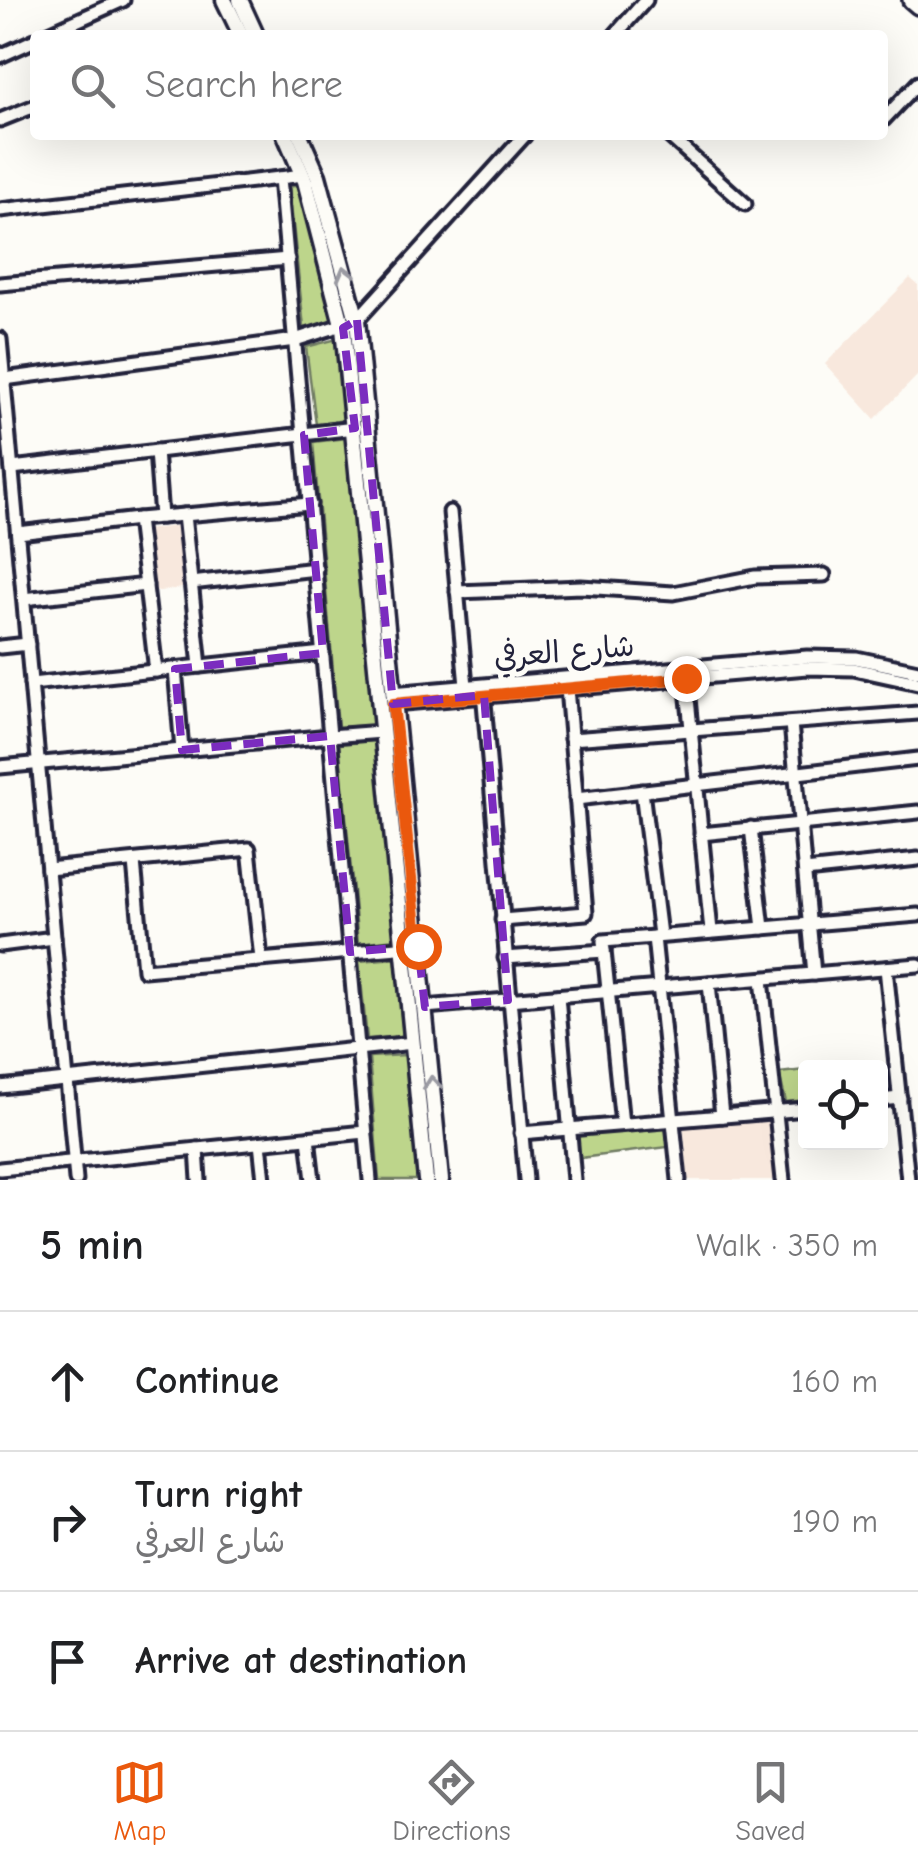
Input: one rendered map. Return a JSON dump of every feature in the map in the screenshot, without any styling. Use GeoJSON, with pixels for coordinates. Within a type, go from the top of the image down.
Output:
{"type":"FeatureCollection","features":[{"type":"Feature","properties":{"kind":"highway"},"geometry":{"type":"LineString","coordinates":[[911,0],[918,6]]}},
{"type":"Feature","properties":{"kind":"main road"},"geometry":{"type":"LineString","coordinates":[[224,0],[239,30]]}},
{"type":"Feature","properties":{"kind":"main road"},"geometry":{"type":"LineString","coordinates":[[240,0],[254,30]]}},
{"type":"Feature","properties":{"kind":"main road"},"geometry":{"type":"LineString","coordinates":[[287,140],[302,175],[342,328],[382,732],[411,946],[425,1007],[441,1180]]}},
{"type":"Feature","properties":{"kind":"main road"},"geometry":{"type":"LineString","coordinates":[[302,140],[318,176],[358,320],[393,699],[411,946],[413,1043],[426,1180]]}},
{"type":"Feature","properties":{"kind":"street"},"geometry":{"type":"LineString","coordinates":[[56,30],[123,0]]}},
{"type":"Feature","properties":{"kind":"street"},"geometry":{"type":"LineString","coordinates":[[619,30],[646,0]]}},
{"type":"Feature","properties":{"kind":"street"},"geometry":{"type":"LineString","coordinates":[[0,56],[30,42]]}},
{"type":"Feature","properties":{"kind":"street"},"geometry":{"type":"LineString","coordinates":[[888,115],[918,83]]}},
{"type":"Feature","properties":{"kind":"street"},"geometry":{"type":"LineString","coordinates":[[0,120],[30,108]]}},
{"type":"Feature","properties":{"kind":"street"},"geometry":{"type":"LineString","coordinates":[[2,374],[295,340],[342,328],[358,320],[520,140]]}},
{"type":"Feature","properties":{"kind":"street"},"geometry":{"type":"LineString","coordinates":[[674,140],[745,204]]}},
{"type":"Feature","properties":{"kind":"street"},"geometry":{"type":"LineString","coordinates":[[0,210],[302,175]]}},
{"type":"Feature","properties":{"kind":"street"},"geometry":{"type":"LineString","coordinates":[[280,178],[370,1180]]}},
{"type":"Feature","properties":{"kind":"street"},"geometry":{"type":"LineString","coordinates":[[0,284],[288,259]]}},
{"type":"Feature","properties":{"kind":"street"},"geometry":{"type":"LineString","coordinates":[[0,339],[4,439],[12,468],[76,1180]]}},
{"type":"Feature","properties":{"kind":"street"},"geometry":{"type":"LineString","coordinates":[[12,468],[354,428]]}},
{"type":"Feature","properties":{"kind":"street"},"geometry":{"type":"LineString","coordinates":[[156,451],[161,517]]}},
{"type":"Feature","properties":{"kind":"street"},"geometry":{"type":"LineString","coordinates":[[18,532],[310,504]]}},
{"type":"Feature","properties":{"kind":"street"},"geometry":{"type":"LineString","coordinates":[[450,512],[466,686]]}},
{"type":"Feature","properties":{"kind":"street"},"geometry":{"type":"LineString","coordinates":[[184,515],[200,666]]}},
{"type":"Feature","properties":{"kind":"street"},"geometry":{"type":"LineString","coordinates":[[138,519],[156,671]]}},
{"type":"Feature","properties":{"kind":"street"},"geometry":{"type":"LineString","coordinates":[[191,582],[316,569]]}},
{"type":"Feature","properties":{"kind":"street"},"geometry":{"type":"LineString","coordinates":[[457,592],[581,588],[673,593],[755,577],[824,574]]}},
{"type":"Feature","properties":{"kind":"street"},"geometry":{"type":"LineString","coordinates":[[24,599],[146,584]]}},
{"type":"Feature","properties":{"kind":"street"},"geometry":{"type":"LineString","coordinates":[[0,647],[28,644]]}},
{"type":"Feature","properties":{"kind":"street"},"geometry":{"type":"LineString","coordinates":[[31,684],[323,654]]}},
{"type":"Feature","properties":{"kind":"street","name":"شارع العرفي"},"geometry":{"type":"LineString","coordinates":[[393,699],[807,657],[856,658],[917,677]]}},
{"type":"Feature","properties":{"kind":"street"},"geometry":{"type":"LineString","coordinates":[[175,669],[182,750]]}},
{"type":"Feature","properties":{"kind":"street","name":"شارع العرفي"},"geometry":{"type":"LineString","coordinates":[[393,699],[466,686],[483,690],[567,688],[854,669],[917,677]]}},
{"type":"Feature","properties":{"kind":"street"},"geometry":{"type":"LineString","coordinates":[[917,677],[918,694]]}},
{"type":"Feature","properties":{"kind":"street"},"geometry":{"type":"LineString","coordinates":[[686,678],[711,931]]}},
{"type":"Feature","properties":{"kind":"street"},"geometry":{"type":"LineString","coordinates":[[502,920],[586,914],[567,688]]}},
{"type":"Feature","properties":{"kind":"street"},"geometry":{"type":"LineString","coordinates":[[483,690],[526,1180]]}},
{"type":"Feature","properties":{"kind":"street"},"geometry":{"type":"LineString","coordinates":[[571,739],[918,714]]}},
{"type":"Feature","properties":{"kind":"street"},"geometry":{"type":"LineString","coordinates":[[791,723],[814,974]]}},
{"type":"Feature","properties":{"kind":"street"},"geometry":{"type":"LineString","coordinates":[[0,767],[382,732]]}},
{"type":"Feature","properties":{"kind":"street"},"geometry":{"type":"LineString","coordinates":[[576,799],[918,759]]}},
{"type":"Feature","properties":{"kind":"street"},"geometry":{"type":"LineString","coordinates":[[642,791],[679,1180]]}},
{"type":"Feature","properties":{"kind":"street"},"geometry":{"type":"LineString","coordinates":[[702,834],[918,812]]}},
{"type":"Feature","properties":{"kind":"street"},"geometry":{"type":"LineString","coordinates":[[751,828],[763,928]]}},
{"type":"Feature","properties":{"kind":"street"},"geometry":{"type":"LineString","coordinates":[[48,868],[249,850],[261,959]]}},
{"type":"Feature","properties":{"kind":"street"},"geometry":{"type":"LineString","coordinates":[[804,871],[918,859]]}},
{"type":"Feature","properties":{"kind":"street"},"geometry":{"type":"LineString","coordinates":[[134,862],[144,970],[411,946]]}},
{"type":"Feature","properties":{"kind":"street"},"geometry":{"type":"LineString","coordinates":[[622,1124],[604,941],[918,914]]}},
{"type":"Feature","properties":{"kind":"street"},"geometry":{"type":"LineString","coordinates":[[0,944],[54,938]]}},
{"type":"Feature","properties":{"kind":"street"},"geometry":{"type":"LineString","coordinates":[[505,958],[604,951]]}},
{"type":"Feature","properties":{"kind":"street"},"geometry":{"type":"LineString","coordinates":[[425,1007],[918,965]]}},
{"type":"Feature","properties":{"kind":"street"},"geometry":{"type":"LineString","coordinates":[[886,968],[908,1180]]}},
{"type":"Feature","properties":{"kind":"street"},"geometry":{"type":"LineString","coordinates":[[762,979],[783,1180]]}},
{"type":"Feature","properties":{"kind":"street"},"geometry":{"type":"LineString","coordinates":[[709,983],[722,1116]]}},
{"type":"Feature","properties":{"kind":"street"},"geometry":{"type":"LineString","coordinates":[[558,996],[574,1180]]}},
{"type":"Feature","properties":{"kind":"street"},"geometry":{"type":"LineString","coordinates":[[0,1087],[413,1043]]}},
{"type":"Feature","properties":{"kind":"street"},"geometry":{"type":"LineString","coordinates":[[888,1099],[900,1098]]}},
{"type":"Feature","properties":{"kind":"street"},"geometry":{"type":"LineString","coordinates":[[521,1133],[798,1109]]}},
{"type":"Feature","properties":{"kind":"street"},"geometry":{"type":"LineString","coordinates":[[0,1169],[15,1174],[74,1161],[364,1132]]}},
{"type":"Feature","properties":{"kind":"street"},"geometry":{"type":"LineString","coordinates":[[308,1138],[313,1180]]}},
{"type":"Feature","properties":{"kind":"street"},"geometry":{"type":"LineString","coordinates":[[260,1143],[264,1180]]}},
{"type":"Feature","properties":{"kind":"street"},"geometry":{"type":"LineString","coordinates":[[196,1149],[199,1180]]}},
{"type":"Feature","properties":{"kind":"highlighted area"},"geometry":{"type":"Polygon","coordinates":[[[357,320],[393,704],[484,695],[508,1000],[425,1007],[418,946],[350,952],[330,736],[182,750],[175,669],[323,653],[304,435],[355,428],[343,328],[357,320]]]}},
{"type":"Feature","properties":{"kind":"shaded area"},"geometry":{"type":"Polygon","coordinates":[[[910,278],[918,285],[918,375],[875,419],[825,364],[910,278]]]}},
{"type":"Feature","properties":{"kind":"shaded area"},"geometry":{"type":"Polygon","coordinates":[[[176,526],[183,588],[152,592],[145,530],[176,526]]]}},
{"type":"Feature","properties":{"kind":"shaded area"},"geometry":{"type":"Polygon","coordinates":[[[771,1119],[776,1180],[688,1180],[683,1126],[771,1119]]]}},
{"type":"Feature","properties":{"kind":"green space"},"geometry":{"type":"Polygon","coordinates":[[[299,185],[333,321],[304,328],[289,187],[299,185]]]}},
{"type":"Feature","properties":{"kind":"green space"},"geometry":{"type":"Polygon","coordinates":[[[337,339],[344,420],[316,425],[306,347],[337,339]]]}},
{"type":"Feature","properties":{"kind":"green space"},"geometry":{"type":"Polygon","coordinates":[[[347,438],[374,725],[338,727],[313,442],[347,438]]]}},
{"type":"Feature","properties":{"kind":"green space"},"geometry":{"type":"Polygon","coordinates":[[[375,741],[396,939],[358,943],[339,744],[375,741]]]}},
{"type":"Feature","properties":{"kind":"green space"},"geometry":{"type":"Polygon","coordinates":[[[396,958],[403,1036],[367,1039],[359,961],[396,958]]]}},
{"type":"Feature","properties":{"kind":"green space"},"geometry":{"type":"Polygon","coordinates":[[[406,1055],[417,1180],[379,1180],[369,1057],[406,1055]]]}},
{"type":"Feature","properties":{"kind":"green space"},"geometry":{"type":"Polygon","coordinates":[[[798,1071],[798,1101],[786,1102],[779,1073],[798,1071]]]}},
{"type":"Feature","properties":{"kind":"green space"},"geometry":{"type":"Polygon","coordinates":[[[665,1124],[668,1147],[580,1158],[576,1133],[665,1124]]]}},
{"type":"Feature","properties":{"kind":"route"},"geometry":{"type":"LineString","coordinates":[[418,946],[393,704],[686,678]]}}]}
